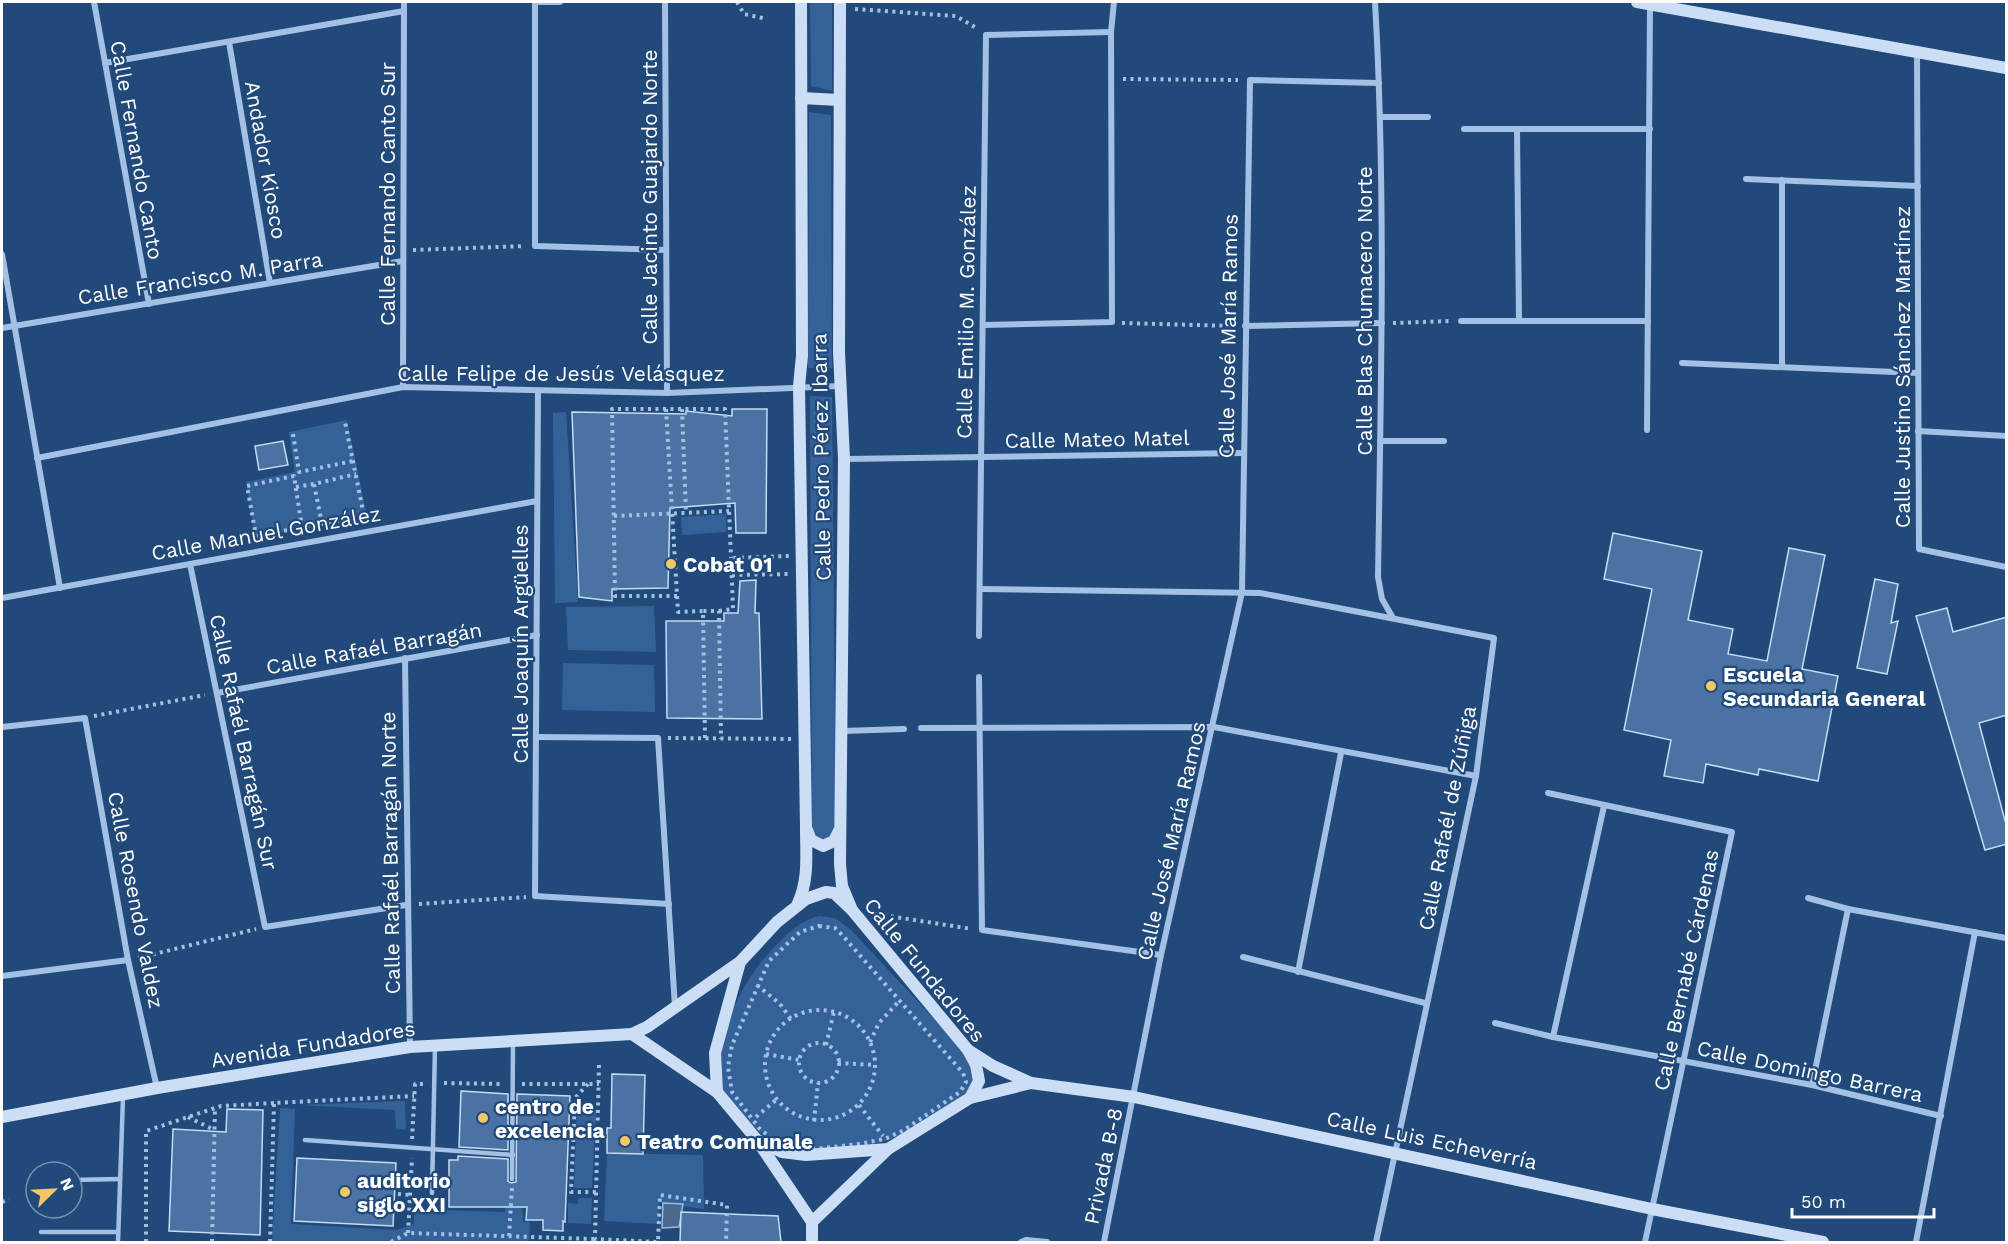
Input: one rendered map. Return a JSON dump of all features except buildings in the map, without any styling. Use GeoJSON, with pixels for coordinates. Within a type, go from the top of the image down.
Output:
{"type":"FeatureCollection","features":[{"type":"Feature","properties":{"kind":"main road","name":"Calle Pedro Pérez Ibarra"},"geometry":{"type":"LineString","coordinates":[[798,903],[804,890],[806,875],[799,386],[802,356],[801,2]]}},
{"type":"Feature","properties":{"kind":"main road"},"geometry":{"type":"LineString","coordinates":[[1637,2],[2007,68]]}},
{"type":"Feature","properties":{"kind":"main road","name":"Calle Pedro Pérez Ibarra"},"geometry":{"type":"LineString","coordinates":[[840,4],[839,386],[844,459],[839,830],[841,881],[852,910]]}},
{"type":"Feature","properties":{"kind":"main road"},"geometry":{"type":"LineString","coordinates":[[801,98],[839,100]]}},
{"type":"Feature","properties":{"kind":"main road"},"geometry":{"type":"LineString","coordinates":[[806,828],[811,840],[823,846],[834,841],[839,830]]}},
{"type":"Feature","properties":{"kind":"main road","name":"Calle Fundadores"},"geometry":{"type":"LineString","coordinates":[[632,1034],[740,962],[798,903],[826,892],[834,893],[852,910],[968,1050],[976,1065],[979,1081],[970,1098]]}},
{"type":"Feature","properties":{"kind":"main road","name":"Calle Fundadores"},"geometry":{"type":"LineString","coordinates":[[717,1092],[715,1053],[740,962]]}},
{"type":"Feature","properties":{"kind":"main road"},"geometry":{"type":"LineString","coordinates":[[632,1034],[717,1092],[757,1140],[812,1222],[812,1242]]}},
{"type":"Feature","properties":{"kind":"main road","name":"Avenida Fundadores"},"geometry":{"type":"LineString","coordinates":[[2,1117],[157,1088],[410,1047],[632,1034]]}},
{"type":"Feature","properties":{"kind":"main road","name":"Calle Luis Echeverría"},"geometry":{"type":"LineString","coordinates":[[968,1050],[993,1066],[1031,1083],[1134,1097],[1397,1152],[1652,1209],[1823,1242]]}},
{"type":"Feature","properties":{"kind":"main road","name":"Calle Luis Echeverría"},"geometry":{"type":"LineString","coordinates":[[970,1098],[1031,1083]]}},
{"type":"Feature","properties":{"kind":"main road"},"geometry":{"type":"LineString","coordinates":[[812,1222],[886,1144],[970,1098]]}},
{"type":"Feature","properties":{"kind":"main road"},"geometry":{"type":"LineString","coordinates":[[757,1140],[782,1152],[806,1155],[886,1144]]}},
{"type":"Feature","properties":{"kind":"street","name":"Calle Fernando Canto"},"geometry":{"type":"LineString","coordinates":[[94,2],[149,304]]}},
{"type":"Feature","properties":{"kind":"street","name":"Calle Fernando Canto Sur"},"geometry":{"type":"LineString","coordinates":[[403,387],[404,2]]}},
{"type":"Feature","properties":{"kind":"street"},"geometry":{"type":"LineString","coordinates":[[560,2],[535,2],[535,246],[666,250]]}},
{"type":"Feature","properties":{"kind":"street","name":"Calle Jacinto Guajardo Norte"},"geometry":{"type":"LineString","coordinates":[[665,2],[666,393]]}},
{"type":"Feature","properties":{"kind":"street"},"geometry":{"type":"LineString","coordinates":[[983,325],[1112,322],[1113,78],[1111,32],[1114,2]]}},
{"type":"Feature","properties":{"kind":"street","name":"Calle Blas Chumacero Norte"},"geometry":{"type":"LineString","coordinates":[[1375,2],[1380,117],[1382,323],[1378,578],[1382,599],[1393,618]]}},
{"type":"Feature","properties":{"kind":"street"},"geometry":{"type":"LineString","coordinates":[[1647,430],[1650,4]]}},
{"type":"Feature","properties":{"kind":"street"},"geometry":{"type":"LineString","coordinates":[[105,63],[404,11]]}},
{"type":"Feature","properties":{"kind":"street"},"geometry":{"type":"LineString","coordinates":[[986,35],[1111,32]]}},
{"type":"Feature","properties":{"kind":"street","name":"Calle Emilio M. González"},"geometry":{"type":"LineString","coordinates":[[979,636],[986,35]]}},
{"type":"Feature","properties":{"kind":"street","name":"Andador Kiosco"},"geometry":{"type":"LineString","coordinates":[[230,42],[270,283]]}},
{"type":"Feature","properties":{"kind":"street","name":"Calle Justino Sánchez Martínez"},"geometry":{"type":"LineString","coordinates":[[1917,52],[1919,549],[2007,567]]}},
{"type":"Feature","properties":{"kind":"street"},"geometry":{"type":"LineString","coordinates":[[1250,80],[1379,83]]}},
{"type":"Feature","properties":{"kind":"street","name":"Calle José María Ramos"},"geometry":{"type":"LineString","coordinates":[[1134,1097],[1161,955],[1214,727],[1242,592],[1242,453],[1250,80]]}},
{"type":"Feature","properties":{"kind":"street"},"geometry":{"type":"LineString","coordinates":[[1380,117],[1428,117]]}},
{"type":"Feature","properties":{"kind":"street"},"geometry":{"type":"LineString","coordinates":[[1464,129],[1650,129]]}},
{"type":"Feature","properties":{"kind":"street"},"geometry":{"type":"LineString","coordinates":[[1517,129],[1519,321]]}},
{"type":"Feature","properties":{"kind":"street","name":"Calle Justino Sánchez Martínez"},"geometry":{"type":"LineString","coordinates":[[1746,179],[1918,186]]}},
{"type":"Feature","properties":{"kind":"street"},"geometry":{"type":"LineString","coordinates":[[1782,180],[1782,367]]}},
{"type":"Feature","properties":{"kind":"street"},"geometry":{"type":"LineString","coordinates":[[2,254],[60,588]]}},
{"type":"Feature","properties":{"kind":"street","name":"Calle Francisco M. Parra"},"geometry":{"type":"LineString","coordinates":[[2,328],[403,261]]}},
{"type":"Feature","properties":{"kind":"street"},"geometry":{"type":"LineString","coordinates":[[1461,321],[1648,321]]}},
{"type":"Feature","properties":{"kind":"street"},"geometry":{"type":"LineString","coordinates":[[1245,326],[1382,323]]}},
{"type":"Feature","properties":{"kind":"street"},"geometry":{"type":"LineString","coordinates":[[1682,363],[1918,374]]}},
{"type":"Feature","properties":{"kind":"street","name":"Calle Felipe de Jesús Velásquez"},"geometry":{"type":"LineString","coordinates":[[37,458],[403,387],[538,392],[666,393],[839,386]]}},
{"type":"Feature","properties":{"kind":"street","name":"Calle Joaquín Argüelles"},"geometry":{"type":"LineString","coordinates":[[535,896],[538,392]]}},
{"type":"Feature","properties":{"kind":"street"},"geometry":{"type":"LineString","coordinates":[[1918,431],[2007,436]]}},
{"type":"Feature","properties":{"kind":"street"},"geometry":{"type":"LineString","coordinates":[[1380,441],[1444,441]]}},
{"type":"Feature","properties":{"kind":"street","name":"Calle Mateo Matel"},"geometry":{"type":"LineString","coordinates":[[844,459],[1242,453]]}},
{"type":"Feature","properties":{"kind":"street","name":"Calle Manuel González"},"geometry":{"type":"LineString","coordinates":[[2,598],[537,501]]}},
{"type":"Feature","properties":{"kind":"street","name":"Calle Rafaél Barragán Sur"},"geometry":{"type":"LineString","coordinates":[[190,564],[265,927]]}},
{"type":"Feature","properties":{"kind":"street"},"geometry":{"type":"LineString","coordinates":[[980,589],[1242,592],[1282,596],[1393,618]]}},
{"type":"Feature","properties":{"kind":"street","name":"Calle Rafaél de Zúñiga"},"geometry":{"type":"LineString","coordinates":[[1376,1242],[1397,1152],[1425,1003],[1476,776],[1494,638],[1393,618]]}},
{"type":"Feature","properties":{"kind":"street","name":"Calle Rafaél Barragán"},"geometry":{"type":"LineString","coordinates":[[217,693],[537,635]]}},
{"type":"Feature","properties":{"kind":"street","name":"Calle Rafaél Barragán Norte"},"geometry":{"type":"LineString","coordinates":[[405,658],[406,905],[410,1047]]}},
{"type":"Feature","properties":{"kind":"street"},"geometry":{"type":"LineString","coordinates":[[979,677],[982,930],[1161,955]]}},
{"type":"Feature","properties":{"kind":"street"},"geometry":{"type":"LineString","coordinates":[[2,727],[85,718]]}},
{"type":"Feature","properties":{"kind":"street","name":"Calle Rosendo Valdez"},"geometry":{"type":"LineString","coordinates":[[85,718],[128,960],[157,1088]]}},
{"type":"Feature","properties":{"kind":"street"},"geometry":{"type":"LineString","coordinates":[[921,728],[979,726],[1214,727],[1341,753],[1476,776]]}},
{"type":"Feature","properties":{"kind":"street"},"geometry":{"type":"LineString","coordinates":[[841,731],[904,729]]}},
{"type":"Feature","properties":{"kind":"street"},"geometry":{"type":"LineString","coordinates":[[536,736],[658,738],[675,1007]]}},
{"type":"Feature","properties":{"kind":"street"},"geometry":{"type":"LineString","coordinates":[[1298,972],[1341,753]]}},
{"type":"Feature","properties":{"kind":"street"},"geometry":{"type":"LineString","coordinates":[[1548,793],[1604,806],[1553,1037]]}},
{"type":"Feature","properties":{"kind":"street","name":"Calle Bernabé Cárdenas"},"geometry":{"type":"LineString","coordinates":[[1604,806],[1732,832],[1646,1242]]}},
{"type":"Feature","properties":{"kind":"street"},"geometry":{"type":"LineString","coordinates":[[535,896],[669,904]]}},
{"type":"Feature","properties":{"kind":"street"},"geometry":{"type":"LineString","coordinates":[[1808,898],[1848,909],[2007,938]]}},
{"type":"Feature","properties":{"kind":"street"},"geometry":{"type":"LineString","coordinates":[[265,927],[406,905]]}},
{"type":"Feature","properties":{"kind":"street"},"geometry":{"type":"LineString","coordinates":[[1812,1085],[1848,909]]}},
{"type":"Feature","properties":{"kind":"street","name":"Calle Domingo Barrera"},"geometry":{"type":"LineString","coordinates":[[1916,1242],[1975,932]]}},
{"type":"Feature","properties":{"kind":"street"},"geometry":{"type":"LineString","coordinates":[[1243,957],[1425,1003]]}},
{"type":"Feature","properties":{"kind":"street"},"geometry":{"type":"LineString","coordinates":[[2,975],[128,960]]}},
{"type":"Feature","properties":{"kind":"street","name":"Calle Domingo Barrera"},"geometry":{"type":"LineString","coordinates":[[1495,1023],[1553,1037],[1812,1085],[1941,1116]]}},
{"type":"Feature","properties":{"kind":"street","name":"Privada B-8"},"geometry":{"type":"LineString","coordinates":[[1104,1242],[1134,1097]]}},
{"type":"Feature","properties":{"kind":"street"},"geometry":{"type":"LineString","coordinates":[[1021,1242],[1026,1240],[1047,1242]]}},
{"type":"Feature","properties":{"kind":"lane"},"geometry":{"type":"LineString","coordinates":[[512,1179],[513,1042]]}},
{"type":"Feature","properties":{"kind":"lane"},"geometry":{"type":"LineString","coordinates":[[432,1193],[435,1046]]}},
{"type":"Feature","properties":{"kind":"lane"},"geometry":{"type":"LineString","coordinates":[[118,1242],[123,1094]]}},
{"type":"Feature","properties":{"kind":"lane"},"geometry":{"type":"LineString","coordinates":[[305,1140],[513,1155]]}},
{"type":"Feature","properties":{"kind":"lane"},"geometry":{"type":"LineString","coordinates":[[84,1180],[120,1179]]}},
{"type":"Feature","properties":{"kind":"lane"},"geometry":{"type":"LineString","coordinates":[[41,1232],[118,1232]]}},
{"type":"Feature","properties":{"kind":"path"},"geometry":{"type":"LineString","coordinates":[[737,2],[744,14],[766,19]]}},
{"type":"Feature","properties":{"kind":"path"},"geometry":{"type":"LineString","coordinates":[[840,4],[956,16],[986,35]]}},
{"type":"Feature","properties":{"kind":"path"},"geometry":{"type":"LineString","coordinates":[[1113,78],[1250,80]]}},
{"type":"Feature","properties":{"kind":"path"},"geometry":{"type":"LineString","coordinates":[[403,250],[535,246]]}},
{"type":"Feature","properties":{"kind":"path"},"geometry":{"type":"LineString","coordinates":[[1382,323],[1461,321]]}},
{"type":"Feature","properties":{"kind":"path"},"geometry":{"type":"LineString","coordinates":[[1112,322],[1245,326]]}},
{"type":"Feature","properties":{"kind":"path"},"geometry":{"type":"LineString","coordinates":[[666,409],[670,513],[677,596],[678,612],[733,609],[724,409],[682,409],[666,409],[612,409],[615,596],[677,596]]}},
{"type":"Feature","properties":{"kind":"path"},"geometry":{"type":"LineString","coordinates":[[682,409],[686,513]]}},
{"type":"Feature","properties":{"kind":"path"},"geometry":{"type":"LineString","coordinates":[[293,435],[300,475],[247,486],[256,536],[364,516],[345,422]]}},
{"type":"Feature","properties":{"kind":"path"},"geometry":{"type":"LineString","coordinates":[[299,472],[353,461]]}},
{"type":"Feature","properties":{"kind":"path"},"geometry":{"type":"LineString","coordinates":[[296,487],[356,474]]}},
{"type":"Feature","properties":{"kind":"path"},"geometry":{"type":"LineString","coordinates":[[294,476],[302,528]]}},
{"type":"Feature","properties":{"kind":"path"},"geometry":{"type":"LineString","coordinates":[[314,484],[322,524]]}},
{"type":"Feature","properties":{"kind":"path"},"geometry":{"type":"LineString","coordinates":[[614,516],[729,511]]}},
{"type":"Feature","properties":{"kind":"path"},"geometry":{"type":"LineString","coordinates":[[731,558],[802,555]]}},
{"type":"Feature","properties":{"kind":"path"},"geometry":{"type":"LineString","coordinates":[[732,575],[802,574]]}},
{"type":"Feature","properties":{"kind":"path"},"geometry":{"type":"LineString","coordinates":[[719,610],[721,739]]}},
{"type":"Feature","properties":{"kind":"path"},"geometry":{"type":"LineString","coordinates":[[703,611],[705,738]]}},
{"type":"Feature","properties":{"kind":"path"},"geometry":{"type":"LineString","coordinates":[[85,718],[217,693]]}},
{"type":"Feature","properties":{"kind":"path"},"geometry":{"type":"LineString","coordinates":[[658,738],[805,740]]}},
{"type":"Feature","properties":{"kind":"path"},"geometry":{"type":"LineString","coordinates":[[406,905],[535,896]]}},
{"type":"Feature","properties":{"kind":"path"},"geometry":{"type":"LineString","coordinates":[[852,910],[982,930]]}},
{"type":"Feature","properties":{"kind":"path"},"geometry":{"type":"LineString","coordinates":[[828,926],[843,936],[900,1000],[963,1073],[966,1082],[960,1092],[886,1144],[859,1144],[805,1150],[771,1138],[732,1092],[728,1067],[732,1045],[757,985],[769,962],[800,932],[828,926]]}},
{"type":"Feature","properties":{"kind":"path"},"geometry":{"type":"LineString","coordinates":[[128,960],[265,927]]}},
{"type":"Feature","properties":{"kind":"path"},"geometry":{"type":"LineString","coordinates":[[757,985],[780,1004],[791,1019]]}},
{"type":"Feature","properties":{"kind":"path"},"geometry":{"type":"LineString","coordinates":[[870,1042],[879,1023],[900,1000]]}},
{"type":"Feature","properties":{"kind":"path"},"geometry":{"type":"LineString","coordinates":[[819,1010],[834,1012],[854,1022],[870,1042],[875,1065],[872,1087],[859,1105],[848,1114],[832,1120],[814,1121],[797,1116],[771,1091],[765,1073],[766,1054],[773,1036],[791,1019],[801,1013],[819,1010]]}},
{"type":"Feature","properties":{"kind":"path"},"geometry":{"type":"LineString","coordinates":[[826,1045],[834,1012]]}},
{"type":"Feature","properties":{"kind":"path"},"geometry":{"type":"LineString","coordinates":[[811,1045],[826,1045],[837,1056],[838,1063],[832,1077],[818,1083],[804,1077],[799,1060],[805,1049],[811,1045]]}},
{"type":"Feature","properties":{"kind":"path"},"geometry":{"type":"LineString","coordinates":[[766,1054],[799,1060]]}},
{"type":"Feature","properties":{"kind":"path"},"geometry":{"type":"LineString","coordinates":[[838,1063],[875,1065]]}},
{"type":"Feature","properties":{"kind":"path"},"geometry":{"type":"LineString","coordinates":[[594,1239],[599,1065]]}},
{"type":"Feature","properties":{"kind":"path"},"geometry":{"type":"LineString","coordinates":[[814,1121],[818,1083]]}},
{"type":"Feature","properties":{"kind":"path"},"geometry":{"type":"LineString","coordinates":[[408,1233],[415,1084],[599,1084]]}},
{"type":"Feature","properties":{"kind":"path"},"geometry":{"type":"LineString","coordinates":[[589,1084],[575,1098],[572,1192],[596,1192]]}},
{"type":"Feature","properties":{"kind":"path"},"geometry":{"type":"LineString","coordinates":[[753,1119],[777,1099]]}},
{"type":"Feature","properties":{"kind":"path"},"geometry":{"type":"LineString","coordinates":[[146,1242],[146,1131],[215,1108],[274,1103]]}},
{"type":"Feature","properties":{"kind":"path"},"geometry":{"type":"LineString","coordinates":[[859,1105],[886,1144]]}},
{"type":"Feature","properties":{"kind":"path"},"geometry":{"type":"LineString","coordinates":[[212,1242],[215,1108]]}},
{"type":"Feature","properties":{"kind":"path"},"geometry":{"type":"LineString","coordinates":[[187,1116],[214,1130]]}},
{"type":"Feature","properties":{"kind":"path"},"geometry":{"type":"LineString","coordinates":[[509,1236],[512,1179]]}},
{"type":"Feature","properties":{"kind":"path"},"geometry":{"type":"LineString","coordinates":[[399,1194],[410,1195]]}},
{"type":"Feature","properties":{"kind":"path"},"geometry":{"type":"LineString","coordinates":[[391,1242],[408,1233],[509,1236],[535,1240],[594,1239],[658,1242],[660,1194],[727,1206],[726,1242]]}},
{"type":"Feature","properties":{"kind":"path"},"geometry":{"type":"LineString","coordinates":[[2,1202],[9,1199]]}},
{"type":"Feature","properties":{"kind":"shaded area"},"geometry":{"type":"Polygon","coordinates":[[[810,2],[832,2],[832,91],[811,86],[810,2]]]}},
{"type":"Feature","properties":{"kind":"shaded area"},"geometry":{"type":"Polygon","coordinates":[[[809,112],[831,115],[832,368],[808,368],[809,112]]]}},
{"type":"Feature","properties":{"kind":"shaded area"},"geometry":{"type":"Polygon","coordinates":[[[810,396],[832,397],[836,830],[826,841],[817,837],[812,829],[810,396]]]}},
{"type":"Feature","properties":{"kind":"shaded area"},"geometry":{"type":"Polygon","coordinates":[[[566,412],[578,602],[555,603],[553,413],[566,412]]]}},
{"type":"Feature","properties":{"kind":"shaded area"},"geometry":{"type":"Polygon","coordinates":[[[347,420],[367,516],[255,537],[246,482],[295,472],[289,432],[347,420]]]}},
{"type":"Feature","properties":{"kind":"shaded area"},"geometry":{"type":"Polygon","coordinates":[[[726,514],[726,532],[682,535],[681,517],[726,514]]]}},
{"type":"Feature","properties":{"kind":"shaded area"},"geometry":{"type":"Polygon","coordinates":[[[654,606],[656,652],[568,650],[566,607],[654,606]]]}},
{"type":"Feature","properties":{"kind":"shaded area"},"geometry":{"type":"Polygon","coordinates":[[[563,663],[654,665],[655,712],[562,710],[563,663]]]}},
{"type":"Feature","properties":{"kind":"shaded area"},"geometry":{"type":"Polygon","coordinates":[[[819,916],[835,918],[851,930],[965,1052],[971,1063],[974,1079],[969,1096],[894,1138],[854,1148],[808,1152],[778,1144],[753,1126],[734,1107],[727,1098],[721,1081],[719,1062],[728,1021],[758,966],[792,930],[819,916]]]}},
{"type":"Feature","properties":{"kind":"shaded area"},"geometry":{"type":"Polygon","coordinates":[[[405,1101],[406,1130],[396,1128],[395,1110],[298,1105],[405,1101]]]}},
{"type":"Feature","properties":{"kind":"shaded area"},"geometry":{"type":"Polygon","coordinates":[[[280,1108],[295,1109],[291,1224],[397,1230],[414,1224],[414,1209],[505,1212],[505,1200],[522,1200],[523,1222],[530,1222],[529,1242],[272,1242],[280,1108]]]}},
{"type":"Feature","properties":{"kind":"shaded area"},"geometry":{"type":"Polygon","coordinates":[[[577,1109],[596,1110],[592,1188],[574,1188],[577,1109]]]}},
{"type":"Feature","properties":{"kind":"shaded area"},"geometry":{"type":"Polygon","coordinates":[[[607,1153],[703,1155],[704,1209],[659,1203],[660,1224],[604,1221],[607,1153]]]}},
{"type":"Feature","properties":{"kind":"shaded area"},"geometry":{"type":"Polygon","coordinates":[[[578,1198],[592,1198],[591,1224],[568,1223],[568,1203],[578,1204],[578,1198]]]}},
{"type":"Feature","properties":{"kind":"shaded area"},"geometry":{"type":"Polygon","coordinates":[[[663,1203],[683,1204],[679,1227],[662,1228],[663,1203]]]}},
{"type":"Feature","properties":{"kind":"place","name":"Cobat 01"},"geometry":{"type":"Point","coordinates":[671,564]}},
{"type":"Feature","properties":{"kind":"place","name":"Escuela Secundaria General"},"geometry":{"type":"Point","coordinates":[1711,686]}},
{"type":"Feature","properties":{"kind":"place","name":"centro de excelencia"},"geometry":{"type":"Point","coordinates":[483,1118]}},
{"type":"Feature","properties":{"kind":"place","name":"Teatro Comunale"},"geometry":{"type":"Point","coordinates":[625,1141]}},
{"type":"Feature","properties":{"kind":"place","name":"auditorio siglo XXI"},"geometry":{"type":"Point","coordinates":[345,1192]}}]}
